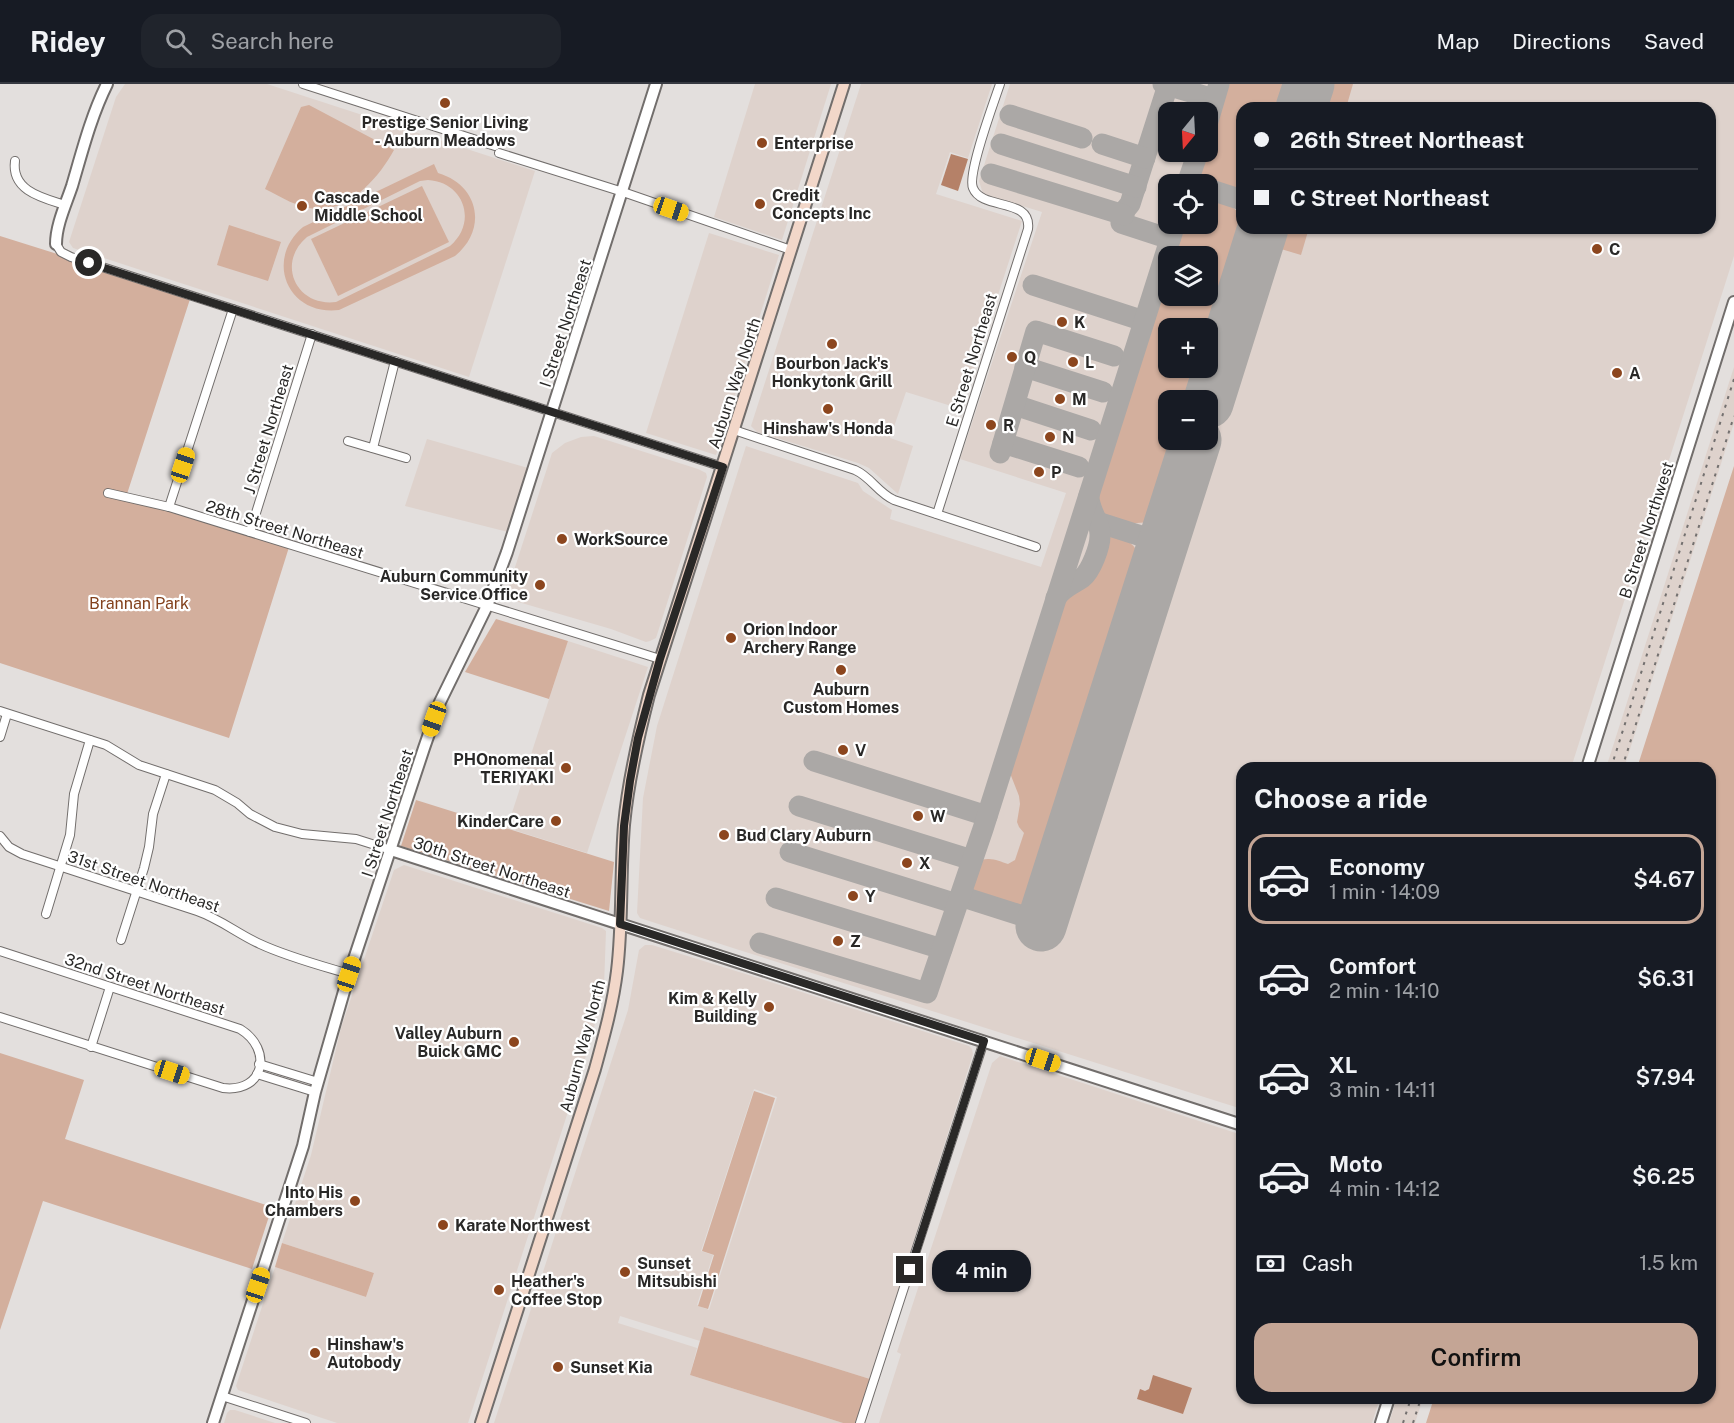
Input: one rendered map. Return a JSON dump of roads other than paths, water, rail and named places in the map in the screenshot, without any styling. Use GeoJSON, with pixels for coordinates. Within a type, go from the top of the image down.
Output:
{"type":"FeatureCollection","features":[{"type":"Feature","properties":{"kind":"main road","name":"Auburn Way North"},"geometry":{"type":"LineString","coordinates":[[481,1423],[601,1047],[615,983],[624,826],[638,738],[660,659],[844,84]]}},
{"type":"Feature","properties":{"kind":"street"},"geometry":{"type":"LineString","coordinates":[[107,84],[97,108],[57,233],[56,244],[61,252],[723,467]]}},
{"type":"Feature","properties":{"kind":"street"},"geometry":{"type":"LineString","coordinates":[[303,84],[791,250]]}},
{"type":"Feature","properties":{"kind":"street","name":"I Street Northeast"},"geometry":{"type":"LineString","coordinates":[[213,1423],[303,1146],[349,974],[440,702],[487,606],[507,552],[656,84]]}},
{"type":"Feature","properties":{"kind":"street","name":"E Street Northeast"},"geometry":{"type":"LineString","coordinates":[[937,514],[1028,229],[1028,223],[1020,210],[987,201],[972,188],[974,168],[1000,84]]}},
{"type":"Feature","properties":{"kind":"street"},"geometry":{"type":"LineString","coordinates":[[15,161],[16,175],[26,190],[65,205]]}},
{"type":"Feature","properties":{"kind":"street","name":"B Street Northwest"},"geometry":{"type":"LineString","coordinates":[[1589,762],[1734,302]]}},
{"type":"Feature","properties":{"kind":"street"},"geometry":{"type":"LineString","coordinates":[[169,507],[233,309]]}},
{"type":"Feature","properties":{"kind":"street","name":"J Street Northeast"},"geometry":{"type":"LineString","coordinates":[[250,532],[312,334]]}},
{"type":"Feature","properties":{"kind":"street"},"geometry":{"type":"LineString","coordinates":[[373,448],[395,361]]}},
{"type":"Feature","properties":{"kind":"street"},"geometry":{"type":"LineString","coordinates":[[734,430],[855,470],[866,475],[887,497],[1036,547]]}},
{"type":"Feature","properties":{"kind":"street"},"geometry":{"type":"LineString","coordinates":[[348,441],[406,458]]}},
{"type":"Feature","properties":{"kind":"street","name":"28th Street Northeast"},"geometry":{"type":"LineString","coordinates":[[108,493],[169,507],[660,659]]}},
{"type":"Feature","properties":{"kind":"street"},"geometry":{"type":"LineString","coordinates":[[0,737],[4,713]]}},
{"type":"Feature","properties":{"kind":"street","name":"30th Street Northeast"},"geometry":{"type":"LineString","coordinates":[[4,713],[105,745],[139,765],[215,790],[250,814],[275,827],[302,834],[356,839],[1236,1123]]}},
{"type":"Feature","properties":{"kind":"street"},"geometry":{"type":"LineString","coordinates":[[46,914],[70,835],[74,794],[90,740]]}},
{"type":"Feature","properties":{"kind":"street"},"geometry":{"type":"LineString","coordinates":[[121,940],[148,855],[153,814],[166,774]]}},
{"type":"Feature","properties":{"kind":"street","name":"31st Street Northeast"},"geometry":{"type":"LineString","coordinates":[[0,835],[14,850],[209,915],[248,938],[278,952],[349,974]]}},
{"type":"Feature","properties":{"kind":"street","name":"32nd Street Northeast"},"geometry":{"type":"LineString","coordinates":[[0,951],[240,1029],[256,1043],[260,1052],[259,1064]]}},
{"type":"Feature","properties":{"kind":"street"},"geometry":{"type":"LineString","coordinates":[[91,1047],[110,987]]}},
{"type":"Feature","properties":{"kind":"street"},"geometry":{"type":"LineString","coordinates":[[0,1017],[223,1088],[231,1089],[251,1084],[257,1074],[259,1064],[317,1087]]}},
{"type":"Feature","properties":{"kind":"street"},"geometry":{"type":"LineString","coordinates":[[860,1423],[984,1041]]}},
{"type":"Feature","properties":{"kind":"street"},"geometry":{"type":"LineString","coordinates":[[257,1074],[317,1087]]}},
{"type":"Feature","properties":{"kind":"street"},"geometry":{"type":"LineString","coordinates":[[222,1395],[306,1423]]}},
{"type":"Feature","properties":{"kind":"street"},"geometry":{"type":"LineString","coordinates":[[1381,1423],[1387,1404]]}},
{"type":"Feature","properties":{"kind":"railway"},"geometry":{"type":"LineString","coordinates":[[1613,762],[1734,379]]}},
{"type":"Feature","properties":{"kind":"railway"},"geometry":{"type":"LineString","coordinates":[[1624,762],[1734,416]]}},
{"type":"Feature","properties":{"kind":"railway"},"geometry":{"type":"LineString","coordinates":[[1403,1423],[1409,1404]]}},
{"type":"Feature","properties":{"kind":"railway"},"geometry":{"type":"LineString","coordinates":[[1413,1423],[1419,1404]]}},
{"type":"Feature","properties":{"kind":"place","name":"Prestige Senior Living - Auburn Meadows"},"geometry":{"type":"Point","coordinates":[445,103]}},
{"type":"Feature","properties":{"kind":"place","name":"Enterprise"},"geometry":{"type":"Point","coordinates":[762,143]}},
{"type":"Feature","properties":{"kind":"place","name":"Credit Concepts Inc"},"geometry":{"type":"Point","coordinates":[760,204]}},
{"type":"Feature","properties":{"kind":"place","name":"Cascade Middle School"},"geometry":{"type":"Point","coordinates":[302,206]}},
{"type":"Feature","properties":{"kind":"place","name":"C"},"geometry":{"type":"Point","coordinates":[1597,249]}},
{"type":"Feature","properties":{"kind":"place","name":"K"},"geometry":{"type":"Point","coordinates":[1062,322]}},
{"type":"Feature","properties":{"kind":"place","name":"Bourbon Jack's Honkytonk Grill"},"geometry":{"type":"Point","coordinates":[832,344]}},
{"type":"Feature","properties":{"kind":"place","name":"Q"},"geometry":{"type":"Point","coordinates":[1012,357]}},
{"type":"Feature","properties":{"kind":"place","name":"L"},"geometry":{"type":"Point","coordinates":[1073,362]}},
{"type":"Feature","properties":{"kind":"place","name":"A"},"geometry":{"type":"Point","coordinates":[1617,373]}},
{"type":"Feature","properties":{"kind":"place","name":"M"},"geometry":{"type":"Point","coordinates":[1060,399]}},
{"type":"Feature","properties":{"kind":"place","name":"Hinshaw's Honda"},"geometry":{"type":"Point","coordinates":[828,409]}},
{"type":"Feature","properties":{"kind":"place","name":"R"},"geometry":{"type":"Point","coordinates":[991,425]}},
{"type":"Feature","properties":{"kind":"place","name":"N"},"geometry":{"type":"Point","coordinates":[1050,437]}},
{"type":"Feature","properties":{"kind":"place","name":"P"},"geometry":{"type":"Point","coordinates":[1039,472]}},
{"type":"Feature","properties":{"kind":"place","name":"WorkSource"},"geometry":{"type":"Point","coordinates":[562,539]}},
{"type":"Feature","properties":{"kind":"place","name":"Auburn Community Service Office"},"geometry":{"type":"Point","coordinates":[540,585]}},
{"type":"Feature","properties":{"kind":"place","name":"Orion Indoor Archery Range"},"geometry":{"type":"Point","coordinates":[731,638]}},
{"type":"Feature","properties":{"kind":"place","name":"Auburn Custom Homes"},"geometry":{"type":"Point","coordinates":[841,670]}},
{"type":"Feature","properties":{"kind":"place","name":"V"},"geometry":{"type":"Point","coordinates":[843,750]}},
{"type":"Feature","properties":{"kind":"place","name":"PHOnomenal TERIYAKI"},"geometry":{"type":"Point","coordinates":[566,768]}},
{"type":"Feature","properties":{"kind":"place","name":"W"},"geometry":{"type":"Point","coordinates":[918,816]}},
{"type":"Feature","properties":{"kind":"place","name":"KinderCare"},"geometry":{"type":"Point","coordinates":[556,821]}},
{"type":"Feature","properties":{"kind":"place","name":"Bud Clary Auburn"},"geometry":{"type":"Point","coordinates":[724,835]}},
{"type":"Feature","properties":{"kind":"place","name":"X"},"geometry":{"type":"Point","coordinates":[907,863]}},
{"type":"Feature","properties":{"kind":"place","name":"Y"},"geometry":{"type":"Point","coordinates":[853,896]}},
{"type":"Feature","properties":{"kind":"place","name":"Z"},"geometry":{"type":"Point","coordinates":[838,941]}},
{"type":"Feature","properties":{"kind":"place","name":"Kim & Kelly Building"},"geometry":{"type":"Point","coordinates":[769,1007]}},
{"type":"Feature","properties":{"kind":"place","name":"Valley Auburn Buick GMC"},"geometry":{"type":"Point","coordinates":[514,1042]}},
{"type":"Feature","properties":{"kind":"place","name":"Into His Chambers"},"geometry":{"type":"Point","coordinates":[355,1201]}},
{"type":"Feature","properties":{"kind":"place","name":"Karate Northwest"},"geometry":{"type":"Point","coordinates":[443,1225]}},
{"type":"Feature","properties":{"kind":"place","name":"Sunset Mitsubishi"},"geometry":{"type":"Point","coordinates":[625,1272]}},
{"type":"Feature","properties":{"kind":"place","name":"Heather's Coffee Stop"},"geometry":{"type":"Point","coordinates":[499,1290]}},
{"type":"Feature","properties":{"kind":"place","name":"Hinshaw's Autobody"},"geometry":{"type":"Point","coordinates":[315,1353]}},
{"type":"Feature","properties":{"kind":"place","name":"Sunset Kia"},"geometry":{"type":"Point","coordinates":[558,1367]}},
{"type":"Feature","properties":{"kind":"park label","name":"Brannan Park"},"geometry":{"type":"Point","coordinates":[139,603]}}]}
